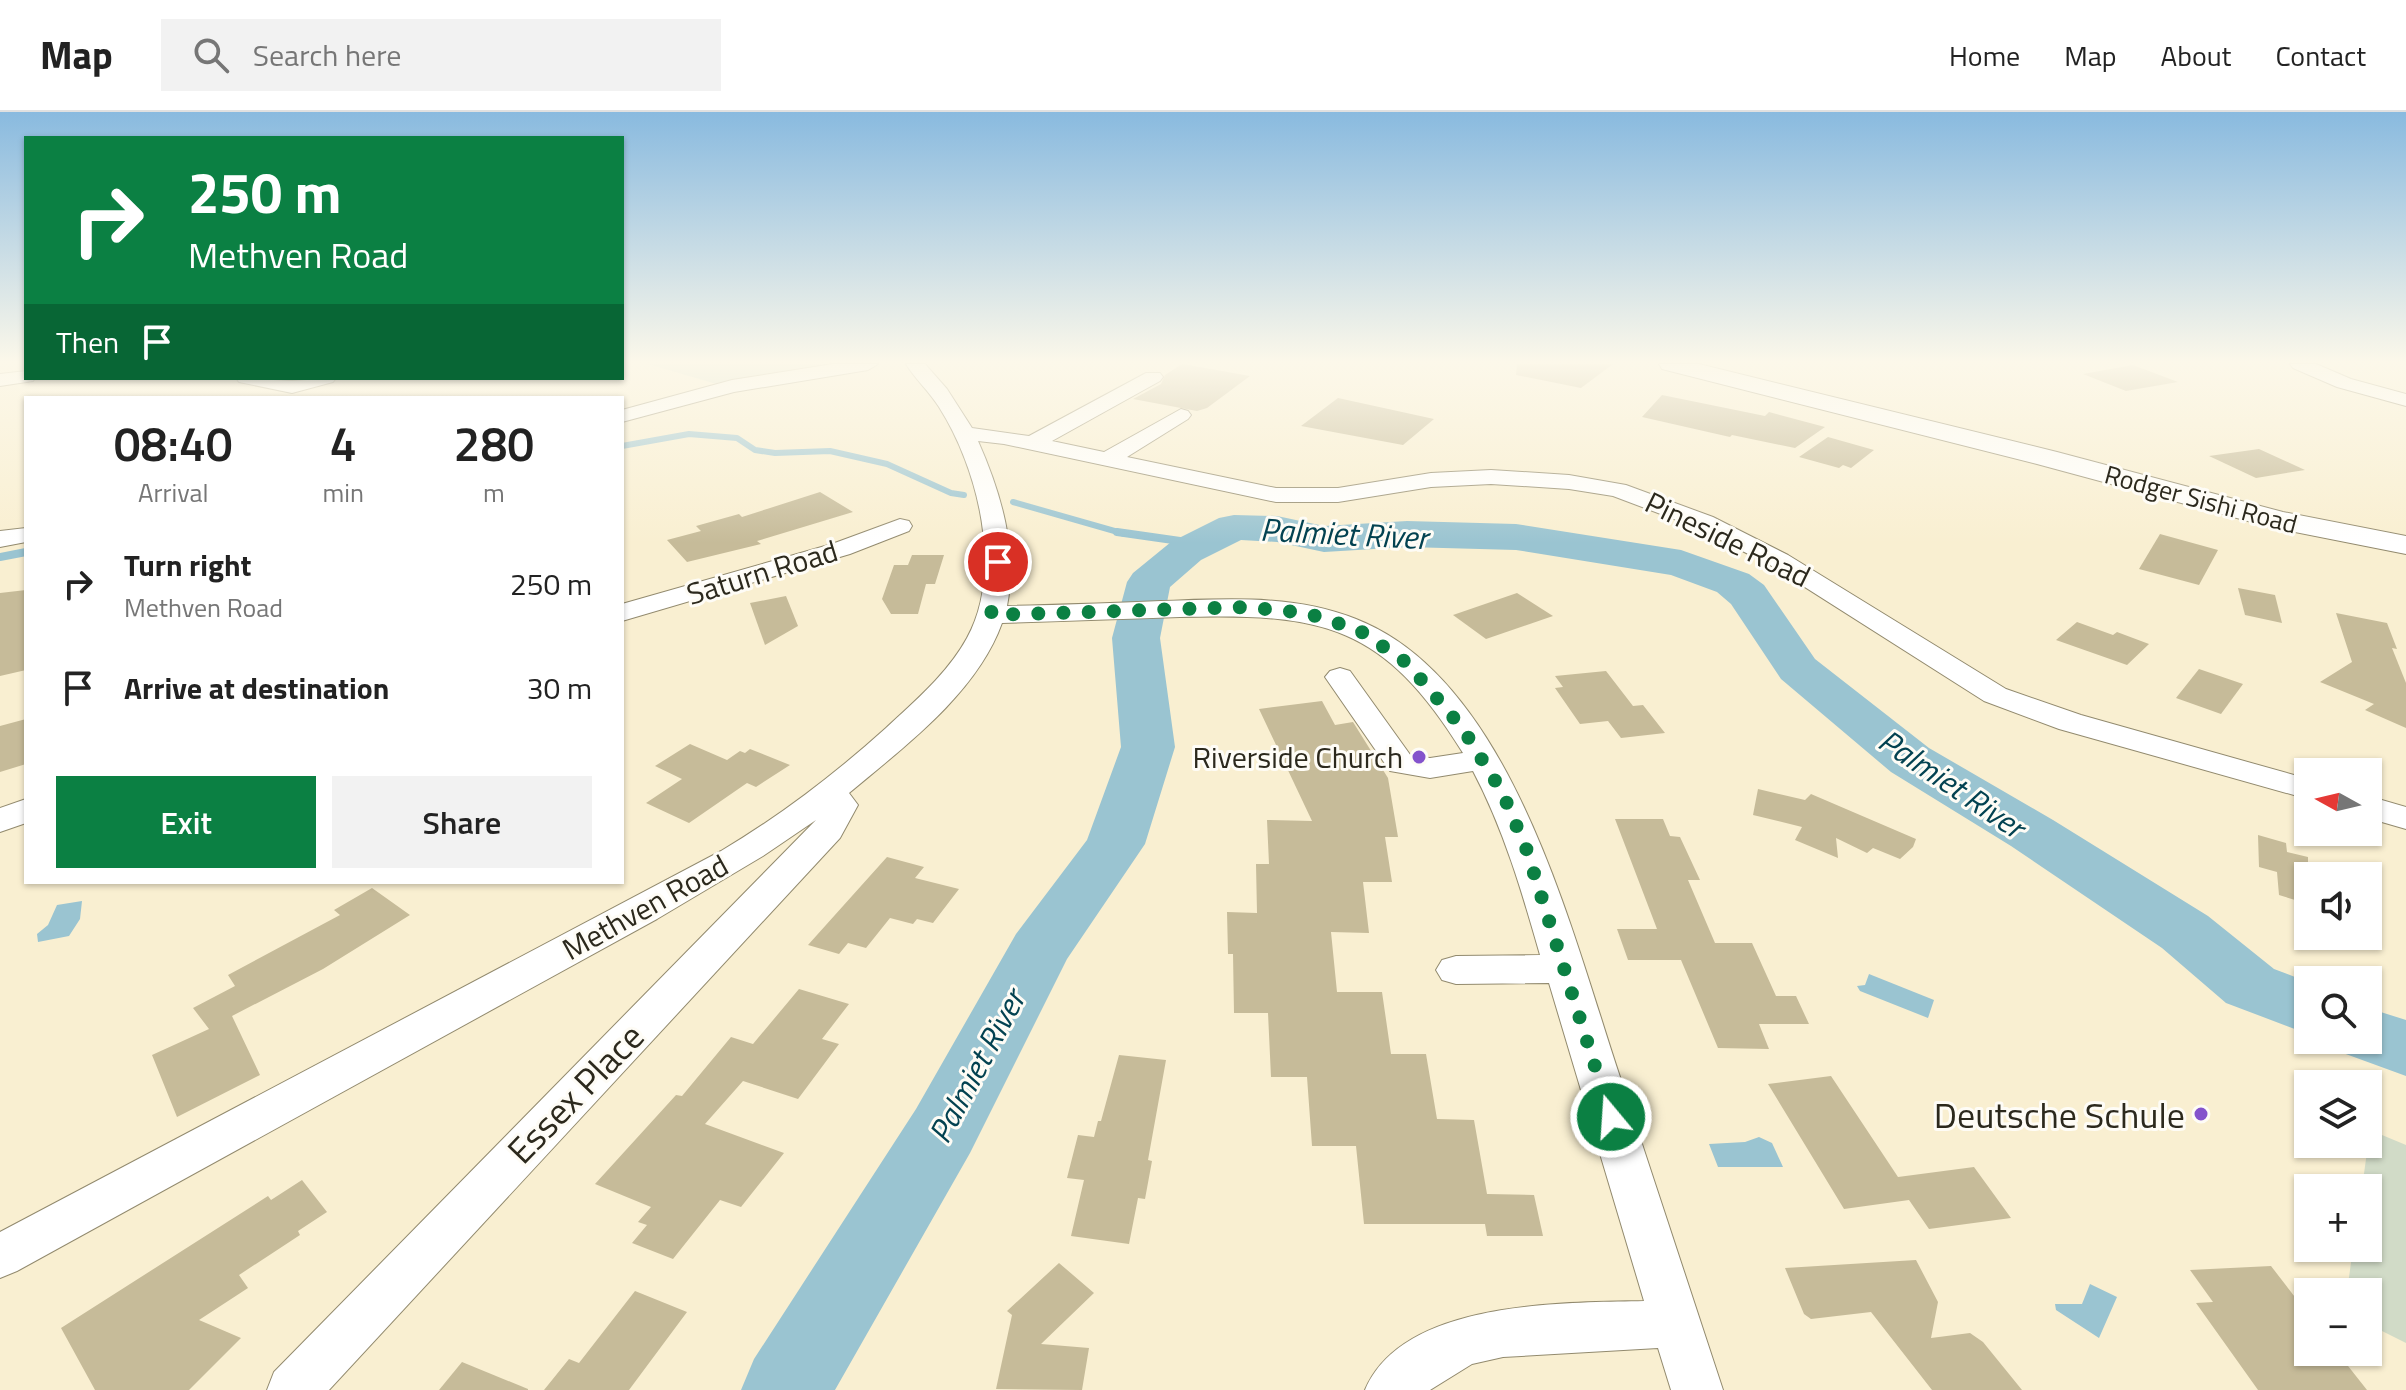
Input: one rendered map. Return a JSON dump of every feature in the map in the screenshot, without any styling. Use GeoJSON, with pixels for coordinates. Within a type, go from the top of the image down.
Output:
{"type":"FeatureCollection","features":[{"type":"Feature","properties":{"kind":"main road","name":"Rodger Sishi Road"},"geometry":{"type":"LineString","coordinates":[[1910,424],[2281,521],[2406,545]]}},
{"type":"Feature","properties":{"kind":"street","name":"Methven Road"},"geometry":{"type":"LineString","coordinates":[[0,1256],[644,910],[782,828],[831,793],[936,697],[975,650],[991,615],[997,578],[996,533],[960,424]]}},
{"type":"Feature","properties":{"kind":"street"},"geometry":{"type":"LineString","coordinates":[[1032,443],[1067,424]]}},
{"type":"Feature","properties":{"kind":"street"},"geometry":{"type":"LineString","coordinates":[[1106,460],[1167,424]]}},
{"type":"Feature","properties":{"kind":"street","name":"Pineside Road"},"geometry":{"type":"LineString","coordinates":[[966,434],[1032,443],[1276,495],[1338,495],[1431,480],[1491,477],[1590,484],[1629,493],[1704,522],[1779,560],[1995,695],[2070,722],[2294,785]]}},
{"type":"Feature","properties":{"kind":"street","name":"Saturn Road"},"geometry":{"type":"LineString","coordinates":[[624,612],[841,549],[900,526]]}},
{"type":"Feature","properties":{"kind":"street"},"geometry":{"type":"LineString","coordinates":[[0,539],[24,535]]}},
{"type":"Feature","properties":{"kind":"street"},"geometry":{"type":"LineString","coordinates":[[991,615],[1277,609],[1319,616],[1359,630],[1407,663],[1463,729],[1484,760],[1526,848],[1697,1390]]}},
{"type":"Feature","properties":{"kind":"street"},"geometry":{"type":"LineString","coordinates":[[1340,677],[1401,764],[1430,768],[1484,760]]}},
{"type":"Feature","properties":{"kind":"street","name":"Essex Place"},"geometry":{"type":"LineString","coordinates":[[293,1390],[828,830],[841,805],[831,793]]}},
{"type":"Feature","properties":{"kind":"street"},"geometry":{"type":"LineString","coordinates":[[0,821],[24,811]]}},
{"type":"Feature","properties":{"kind":"street"},"geometry":{"type":"LineString","coordinates":[[2382,811],[2406,818]]}},
{"type":"Feature","properties":{"kind":"street"},"geometry":{"type":"LineString","coordinates":[[1456,970],[1564,969]]}},
{"type":"Feature","properties":{"kind":"street"},"geometry":{"type":"LineString","coordinates":[[1391,1390],[1439,1354],[1477,1338],[1514,1332],[1675,1324]]}},
{"type":"Feature","properties":{"kind":"green space"},"geometry":{"type":"Polygon","coordinates":[[[2382,1135],[2406,1145],[2406,1343],[2382,1331],[2382,1278],[2349,1278],[2351,1262],[2382,1262],[2382,1174],[2364,1174],[2366,1158],[2382,1158],[2382,1135]]]}},
{"type":"Feature","properties":{"kind":"water"},"geometry":{"type":"Polygon","coordinates":[[[82,901],[80,919],[69,936],[38,942],[37,934],[48,925],[57,905],[82,901]]]}},
{"type":"Feature","properties":{"kind":"water"},"geometry":{"type":"Polygon","coordinates":[[[1869,974],[1934,1000],[1928,1018],[1860,991],[1857,986],[1865,985],[1869,974]]]}},
{"type":"Feature","properties":{"kind":"water"},"geometry":{"type":"Polygon","coordinates":[[[1759,1137],[1772,1143],[1783,1167],[1718,1167],[1709,1144],[1745,1142],[1759,1137]]]}},
{"type":"Feature","properties":{"kind":"water"},"geometry":{"type":"Polygon","coordinates":[[[2090,1284],[2117,1297],[2099,1338],[2056,1310],[2055,1304],[2082,1304],[2090,1284]]]}},
{"type":"Feature","properties":{"kind":"building"},"geometry":{"type":"Polygon","coordinates":[[[1304,424],[1428,424],[1403,445],[1301,426],[1304,424]]]}},
{"type":"Feature","properties":{"kind":"building"},"geometry":{"type":"Polygon","coordinates":[[[1671,424],[1812,424],[1825,427],[1795,448],[1671,424]]]}},
{"type":"Feature","properties":{"kind":"building"},"geometry":{"type":"Polygon","coordinates":[[[1828,437],[1874,450],[1851,468],[1843,465],[1839,468],[1799,457],[1828,437]]]}},
{"type":"Feature","properties":{"kind":"building"},"geometry":{"type":"Polygon","coordinates":[[[2259,449],[2305,470],[2256,478],[2209,456],[2259,449]]]}},
{"type":"Feature","properties":{"kind":"building"},"geometry":{"type":"Polygon","coordinates":[[[820,492],[853,512],[757,541],[761,544],[687,562],[667,540],[701,531],[696,526],[739,514],[742,517],[820,492]]]}},
{"type":"Feature","properties":{"kind":"building"},"geometry":{"type":"Polygon","coordinates":[[[2160,534],[2218,550],[2199,585],[2139,569],[2160,534]]]}},
{"type":"Feature","properties":{"kind":"building"},"geometry":{"type":"Polygon","coordinates":[[[912,555],[944,555],[935,584],[926,584],[918,614],[891,614],[882,599],[894,565],[908,565],[912,555]]]}},
{"type":"Feature","properties":{"kind":"building"},"geometry":{"type":"Polygon","coordinates":[[[2238,588],[2275,595],[2282,623],[2245,615],[2238,588]]]}},
{"type":"Feature","properties":{"kind":"building"},"geometry":{"type":"Polygon","coordinates":[[[24,590],[24,670],[0,676],[0,593],[24,590]]]}},
{"type":"Feature","properties":{"kind":"building"},"geometry":{"type":"Polygon","coordinates":[[[1517,593],[1553,616],[1486,639],[1453,615],[1517,593]]]}},
{"type":"Feature","properties":{"kind":"building"},"geometry":{"type":"Polygon","coordinates":[[[786,596],[798,626],[765,645],[750,603],[786,596]]]}},
{"type":"Feature","properties":{"kind":"building"},"geometry":{"type":"Polygon","coordinates":[[[2336,613],[2387,623],[2397,649],[2392,648],[2406,683],[2406,728],[2365,710],[2374,704],[2320,682],[2352,662],[2336,613]]]}},
{"type":"Feature","properties":{"kind":"building"},"geometry":{"type":"Polygon","coordinates":[[[2077,622],[2149,644],[2127,665],[2056,640],[2077,622]]]}},
{"type":"Feature","properties":{"kind":"building"},"geometry":{"type":"Polygon","coordinates":[[[2199,669],[2243,684],[2221,714],[2176,698],[2199,669]]]}},
{"type":"Feature","properties":{"kind":"building"},"geometry":{"type":"Polygon","coordinates":[[[1606,671],[1633,706],[1643,705],[1665,733],[1621,738],[1608,721],[1580,724],[1555,688],[1563,687],[1555,676],[1606,671]]]}},
{"type":"Feature","properties":{"kind":"building"},"geometry":{"type":"Polygon","coordinates":[[[1322,701],[1335,725],[1353,722],[1388,778],[1398,837],[1385,837],[1392,882],[1363,882],[1369,933],[1331,932],[1337,992],[1382,992],[1391,1054],[1426,1054],[1437,1119],[1474,1120],[1487,1194],[1534,1195],[1543,1236],[1487,1236],[1485,1224],[1364,1224],[1356,1146],[1312,1146],[1307,1077],[1271,1077],[1268,1013],[1234,1013],[1233,954],[1228,954],[1227,912],[1257,913],[1256,864],[1269,864],[1267,820],[1312,821],[1259,709],[1322,701]]]}},
{"type":"Feature","properties":{"kind":"building"},"geometry":{"type":"Polygon","coordinates":[[[24,720],[24,765],[0,772],[0,726],[24,720]]]}},
{"type":"Feature","properties":{"kind":"building"},"geometry":{"type":"Polygon","coordinates":[[[690,744],[727,760],[740,751],[745,753],[750,749],[790,765],[756,787],[747,783],[689,823],[646,803],[682,779],[655,766],[690,744]]]}},
{"type":"Feature","properties":{"kind":"building"},"geometry":{"type":"Polygon","coordinates":[[[1758,789],[1805,800],[1811,794],[1916,839],[1913,847],[1900,859],[1873,848],[1867,853],[1836,838],[1838,858],[1795,840],[1802,827],[1753,815],[1758,789]]]}},
{"type":"Feature","properties":{"kind":"building"},"geometry":{"type":"Polygon","coordinates":[[[1615,819],[1663,819],[1670,836],[1680,837],[1700,880],[1688,880],[1715,943],[1752,943],[1776,996],[1796,996],[1809,1024],[1759,1024],[1769,1049],[1718,1048],[1681,960],[1628,960],[1617,929],[1657,929],[1615,819]]]}},
{"type":"Feature","properties":{"kind":"building"},"geometry":{"type":"Polygon","coordinates":[[[2258,835],[2286,843],[2287,852],[2308,857],[2308,862],[2294,862],[2294,900],[2279,895],[2277,872],[2259,867],[2258,835]]]}},
{"type":"Feature","properties":{"kind":"building"},"geometry":{"type":"Polygon","coordinates":[[[887,857],[924,867],[915,878],[959,889],[933,923],[917,919],[913,924],[890,918],[866,948],[848,943],[839,954],[808,945],[887,857]]]}},
{"type":"Feature","properties":{"kind":"building"},"geometry":{"type":"Polygon","coordinates":[[[372,888],[410,915],[323,969],[232,1016],[260,1075],[177,1117],[152,1055],[209,1029],[193,1008],[235,986],[228,975],[340,915],[334,910],[372,888]]]}},
{"type":"Feature","properties":{"kind":"building"},"geometry":{"type":"Polygon","coordinates":[[[799,989],[849,1004],[822,1039],[839,1044],[798,1099],[743,1081],[705,1124],[784,1153],[741,1207],[720,1200],[673,1259],[632,1243],[647,1225],[638,1222],[651,1207],[595,1184],[676,1095],[682,1096],[731,1037],[753,1044],[799,989]]]}},
{"type":"Feature","properties":{"kind":"building"},"geometry":{"type":"Polygon","coordinates":[[[1119,1055],[1166,1060],[1148,1160],[1152,1161],[1145,1199],[1138,1198],[1129,1244],[1071,1236],[1084,1180],[1067,1178],[1078,1135],[1094,1137],[1098,1121],[1101,1121],[1119,1055]]]}},
{"type":"Feature","properties":{"kind":"building"},"geometry":{"type":"Polygon","coordinates":[[[1831,1076],[1898,1177],[1974,1167],[2011,1218],[1929,1229],[1909,1200],[1844,1209],[1768,1084],[1831,1076]]]}},
{"type":"Feature","properties":{"kind":"building"},"geometry":{"type":"Polygon","coordinates":[[[302,1180],[327,1212],[298,1231],[300,1235],[239,1275],[248,1288],[199,1320],[241,1338],[189,1390],[95,1390],[61,1328],[268,1196],[271,1200],[302,1180]]]}},
{"type":"Feature","properties":{"kind":"building"},"geometry":{"type":"Polygon","coordinates":[[[1916,1260],[1938,1302],[1931,1338],[1970,1333],[1983,1342],[2022,1390],[1932,1390],[1871,1312],[1811,1319],[1804,1314],[1785,1268],[1916,1260]]]}},
{"type":"Feature","properties":{"kind":"building"},"geometry":{"type":"Polygon","coordinates":[[[1059,1263],[1094,1293],[1041,1344],[1089,1348],[1082,1390],[996,1389],[1012,1315],[1007,1311],[1059,1263]]]}},
{"type":"Feature","properties":{"kind":"building"},"geometry":{"type":"Polygon","coordinates":[[[2271,1266],[2294,1296],[2294,1366],[2348,1366],[2367,1390],[2258,1390],[2196,1303],[2213,1302],[2190,1270],[2271,1266]]]}},
{"type":"Feature","properties":{"kind":"building"},"geometry":{"type":"Polygon","coordinates":[[[635,1291],[687,1312],[629,1390],[544,1390],[569,1359],[579,1363],[635,1291]]]}},
{"type":"Feature","properties":{"kind":"building"},"geometry":{"type":"Polygon","coordinates":[[[462,1362],[528,1389],[528,1390],[439,1390],[462,1362]]]}},
{"type":"Feature","properties":{"kind":"waterway"},"geometry":{"type":"LineString","coordinates":[[624,446],[689,434],[737,438],[755,450],[775,453],[830,451],[887,464],[951,493],[964,495]]}},
{"type":"Feature","properties":{"kind":"waterway"},"geometry":{"type":"LineString","coordinates":[[1013,502],[1119,532]]}},
{"type":"Feature","properties":{"kind":"waterway","name":"Palmiet River"},"geometry":{"type":"LineString","coordinates":[[786,1390],[943,1131],[1039,950],[1115,844],[1148,747],[1136,638],[1149,582],[1186,551],[1234,527],[1277,529],[1324,539],[1407,534],[1516,537],[1681,563],[1733,583],[1748,595],[1798,669],[1910,760],[2032,833],[2185,932],[2250,986],[2294,1003]]}},
{"type":"Feature","properties":{"kind":"waterway"},"geometry":{"type":"LineString","coordinates":[[1119,532],[1201,544]]}},
{"type":"Feature","properties":{"kind":"waterway"},"geometry":{"type":"LineString","coordinates":[[1119,532],[1125,534]]}},
{"type":"Feature","properties":{"kind":"waterway"},"geometry":{"type":"LineString","coordinates":[[0,557],[24,552]]}},
{"type":"Feature","properties":{"kind":"waterway","name":"Palmiet River"},"geometry":{"type":"LineString","coordinates":[[2382,1040],[2406,1049]]}},
{"type":"Feature","properties":{"kind":"place","name":"Riverside Church"},"geometry":{"type":"Point","coordinates":[1419,757]}},
{"type":"Feature","properties":{"kind":"place","name":"Deutsche Schule"},"geometry":{"type":"Point","coordinates":[2201,1114]}},
{"type":"Feature","properties":{"kind":"route"},"geometry":{"type":"LineString","coordinates":[[998,562],[991,615],[1246,607],[1277,609],[1306,613],[1359,630],[1407,663],[1463,729],[1502,792],[1526,848],[1611,1117]]}}]}
